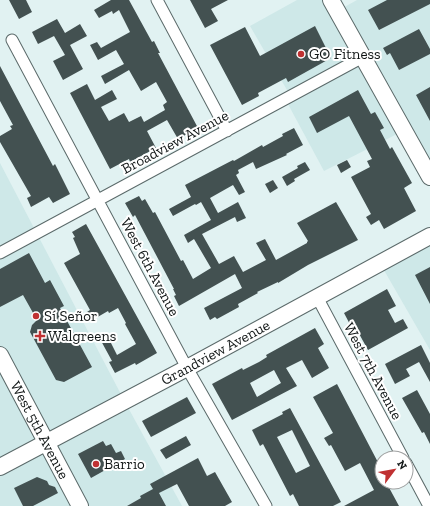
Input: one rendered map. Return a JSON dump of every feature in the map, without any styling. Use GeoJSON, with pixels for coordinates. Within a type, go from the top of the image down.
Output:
{"type":"FeatureCollection","features":[{"type":"Feature","properties":{"kind":"street"},"geometry":{"type":"LineString","coordinates":[[157,0],[227,131]]}},
{"type":"Feature","properties":{"kind":"street"},"geometry":{"type":"LineString","coordinates":[[331,0],[430,177]]}},
{"type":"Feature","properties":{"kind":"street","name":"West 6th Avenue"},"geometry":{"type":"LineString","coordinates":[[12,40],[187,368],[266,506]]}},
{"type":"Feature","properties":{"kind":"street","name":"Broadview Avenue"},"geometry":{"type":"LineString","coordinates":[[0,253],[363,57]]}},
{"type":"Feature","properties":{"kind":"street","name":"Grandview Avenue"},"geometry":{"type":"LineString","coordinates":[[0,467],[187,368],[430,236]]}},
{"type":"Feature","properties":{"kind":"street","name":"West 7th Avenue"},"geometry":{"type":"LineString","coordinates":[[317,298],[399,450]]}},
{"type":"Feature","properties":{"kind":"street","name":"West 5th Avenue"},"geometry":{"type":"LineString","coordinates":[[0,355],[80,506]]}},
{"type":"Feature","properties":{"kind":"street"},"geometry":{"type":"LineString","coordinates":[[414,479],[429,506]]}},
{"type":"Feature","properties":{"kind":"shaded area"},"geometry":{"type":"Polygon","coordinates":[[[297,0],[332,0],[339,10],[357,0],[430,0],[430,174],[405,130],[324,171],[289,106],[287,90],[250,26],[297,0]]]}},
{"type":"Feature","properties":{"kind":"shaded area"},"geometry":{"type":"Polygon","coordinates":[[[0,163],[125,402],[182,506],[0,506],[0,163]]]}},
{"type":"Feature","properties":{"kind":"shaded area"},"geometry":{"type":"Polygon","coordinates":[[[430,238],[430,350],[381,265],[430,238]]]}},
{"type":"Feature","properties":{"kind":"building"},"geometry":{"type":"Polygon","coordinates":[[[9,0],[26,0],[32,12],[19,19],[9,0]]]}},
{"type":"Feature","properties":{"kind":"building"},"geometry":{"type":"Polygon","coordinates":[[[111,0],[129,0],[152,42],[154,41],[160,53],[158,53],[198,128],[178,139],[167,120],[147,131],[156,148],[130,162],[129,159],[110,169],[70,93],[87,84],[95,100],[112,90],[117,99],[101,107],[109,121],[124,113],[129,122],[141,116],[144,122],[165,110],[163,105],[167,102],[156,82],[141,91],[129,70],[105,84],[101,76],[124,64],[116,50],[98,60],[90,45],[97,42],[101,48],[130,32],[119,10],[113,14],[112,11],[99,18],[94,10],[111,0]]]}},
{"type":"Feature","properties":{"kind":"building"},"geometry":{"type":"Polygon","coordinates":[[[190,0],[228,0],[211,9],[218,21],[205,28],[190,0]]]}},
{"type":"Feature","properties":{"kind":"building"},"geometry":{"type":"Polygon","coordinates":[[[387,0],[430,0],[430,4],[379,30],[368,10],[387,0]]]}},
{"type":"Feature","properties":{"kind":"building"},"geometry":{"type":"Polygon","coordinates":[[[57,19],[65,33],[80,24],[87,36],[70,45],[83,69],[63,80],[53,61],[65,55],[54,36],[38,44],[32,32],[57,19]]]}},
{"type":"Feature","properties":{"kind":"building"},"geometry":{"type":"Polygon","coordinates":[[[315,26],[331,58],[288,82],[286,78],[258,93],[259,96],[242,105],[210,45],[245,27],[260,56],[315,26]]]}},
{"type":"Feature","properties":{"kind":"building"},"geometry":{"type":"Polygon","coordinates":[[[419,29],[430,49],[430,54],[399,70],[390,53],[387,55],[383,48],[419,29]]]}},
{"type":"Feature","properties":{"kind":"building"},"geometry":{"type":"Polygon","coordinates":[[[0,66],[53,166],[55,164],[70,194],[53,203],[49,197],[31,207],[27,198],[31,196],[0,142],[0,136],[12,129],[10,126],[13,125],[0,101],[0,66]]]}},
{"type":"Feature","properties":{"kind":"building"},"geometry":{"type":"Polygon","coordinates":[[[430,87],[430,121],[416,95],[430,87]]]}},
{"type":"Feature","properties":{"kind":"building"},"geometry":{"type":"Polygon","coordinates":[[[358,90],[371,114],[375,112],[384,128],[380,130],[390,149],[392,147],[412,183],[404,188],[416,211],[384,229],[379,220],[371,225],[366,217],[371,214],[351,177],[370,167],[367,161],[372,159],[349,116],[317,133],[309,117],[358,90]]]}},
{"type":"Feature","properties":{"kind":"building"},"geometry":{"type":"Polygon","coordinates":[[[294,128],[303,145],[286,154],[287,155],[256,169],[253,162],[238,170],[239,173],[236,175],[245,192],[239,195],[233,185],[210,198],[218,213],[238,202],[246,218],[237,222],[235,217],[202,234],[219,264],[234,256],[243,272],[266,260],[256,243],[265,239],[276,260],[307,243],[308,241],[297,223],[336,202],[358,240],[308,265],[278,283],[257,292],[258,293],[238,304],[239,307],[217,319],[215,317],[210,320],[204,308],[242,288],[235,274],[179,306],[174,296],[176,295],[174,289],[135,215],[133,217],[125,203],[139,196],[142,201],[145,199],[153,213],[155,212],[181,261],[183,260],[193,279],[211,268],[194,239],[188,243],[184,235],[211,220],[201,202],[173,216],[169,209],[191,197],[185,185],[233,160],[234,161],[262,145],[263,147],[294,128]]]}},
{"type":"Feature","properties":{"kind":"building"},"geometry":{"type":"Polygon","coordinates":[[[347,160],[351,167],[341,173],[337,165],[347,160]]]}},
{"type":"Feature","properties":{"kind":"building"},"geometry":{"type":"Polygon","coordinates":[[[305,162],[310,170],[294,179],[295,181],[287,186],[282,177],[298,168],[297,166],[305,162]]]}},
{"type":"Feature","properties":{"kind":"building"},"geometry":{"type":"Polygon","coordinates":[[[273,180],[278,188],[270,193],[265,184],[273,180]]]}},
{"type":"Feature","properties":{"kind":"building"},"geometry":{"type":"Polygon","coordinates":[[[86,224],[157,353],[136,365],[135,363],[115,373],[109,362],[112,361],[100,339],[107,335],[117,355],[136,344],[118,308],[109,313],[108,311],[89,322],[84,314],[90,310],[64,263],[80,254],[72,232],[86,224]]]}},
{"type":"Feature","properties":{"kind":"building"},"geometry":{"type":"Polygon","coordinates":[[[29,253],[45,283],[50,280],[64,306],[60,308],[92,367],[64,382],[56,380],[30,332],[32,325],[37,320],[23,295],[0,307],[0,269],[29,253]]]}},
{"type":"Feature","properties":{"kind":"building"},"geometry":{"type":"Polygon","coordinates":[[[430,267],[430,304],[415,275],[430,267]]]}},
{"type":"Feature","properties":{"kind":"building"},"geometry":{"type":"Polygon","coordinates":[[[387,289],[396,306],[388,310],[395,323],[403,319],[408,328],[368,350],[357,330],[354,332],[344,313],[387,289]]]}},
{"type":"Feature","properties":{"kind":"building"},"geometry":{"type":"Polygon","coordinates":[[[315,328],[324,344],[318,348],[329,368],[312,378],[302,360],[286,368],[297,386],[232,420],[212,384],[242,368],[243,370],[259,362],[267,357],[266,355],[315,328]],[[274,370],[250,383],[257,397],[281,383],[274,370]]]}},
{"type":"Feature","properties":{"kind":"building"},"geometry":{"type":"Polygon","coordinates":[[[421,345],[430,363],[430,382],[419,362],[406,369],[410,376],[395,384],[385,364],[421,345]]]}},
{"type":"Feature","properties":{"kind":"building"},"geometry":{"type":"Polygon","coordinates":[[[337,384],[374,455],[374,490],[360,463],[345,471],[331,445],[329,446],[324,438],[333,433],[313,397],[337,384]]]}},
{"type":"Feature","properties":{"kind":"building"},"geometry":{"type":"Polygon","coordinates":[[[417,390],[430,414],[430,444],[402,398],[417,390]]]}},
{"type":"Feature","properties":{"kind":"building"},"geometry":{"type":"Polygon","coordinates":[[[187,397],[196,413],[151,437],[142,421],[187,397]]]}},
{"type":"Feature","properties":{"kind":"building"},"geometry":{"type":"Polygon","coordinates":[[[290,408],[341,502],[333,506],[299,506],[293,494],[290,496],[263,444],[260,446],[252,430],[283,414],[282,412],[290,408]],[[292,430],[277,437],[296,473],[310,466],[292,430]]]}},
{"type":"Feature","properties":{"kind":"building"},"geometry":{"type":"Polygon","coordinates":[[[186,436],[191,445],[166,459],[160,450],[186,436]]]}},
{"type":"Feature","properties":{"kind":"building"},"geometry":{"type":"Polygon","coordinates":[[[103,441],[106,446],[111,444],[116,453],[121,451],[125,459],[91,478],[78,454],[103,441]]]}},
{"type":"Feature","properties":{"kind":"building"},"geometry":{"type":"Polygon","coordinates":[[[198,458],[207,476],[215,472],[232,502],[225,506],[189,506],[177,484],[159,493],[166,506],[127,506],[141,498],[140,496],[153,489],[150,484],[198,458]]]}},
{"type":"Feature","properties":{"kind":"building"},"geometry":{"type":"Polygon","coordinates":[[[37,477],[47,481],[49,485],[55,487],[58,493],[33,506],[23,506],[14,488],[37,477]]]}},
{"type":"Feature","properties":{"kind":"building"},"geometry":{"type":"Polygon","coordinates":[[[374,490],[390,490],[399,506],[344,506],[374,490]]]}},
{"type":"Feature","properties":{"kind":"place","name":"GO Fitness"},"geometry":{"type":"Point","coordinates":[301,54]}},
{"type":"Feature","properties":{"kind":"place","name":"Sí Señor"},"geometry":{"type":"Point","coordinates":[36,316]}},
{"type":"Feature","properties":{"kind":"place","name":"Walgreens"},"geometry":{"type":"Point","coordinates":[40,336]}},
{"type":"Feature","properties":{"kind":"place","name":"Barrio"},"geometry":{"type":"Point","coordinates":[96,464]}}]}
